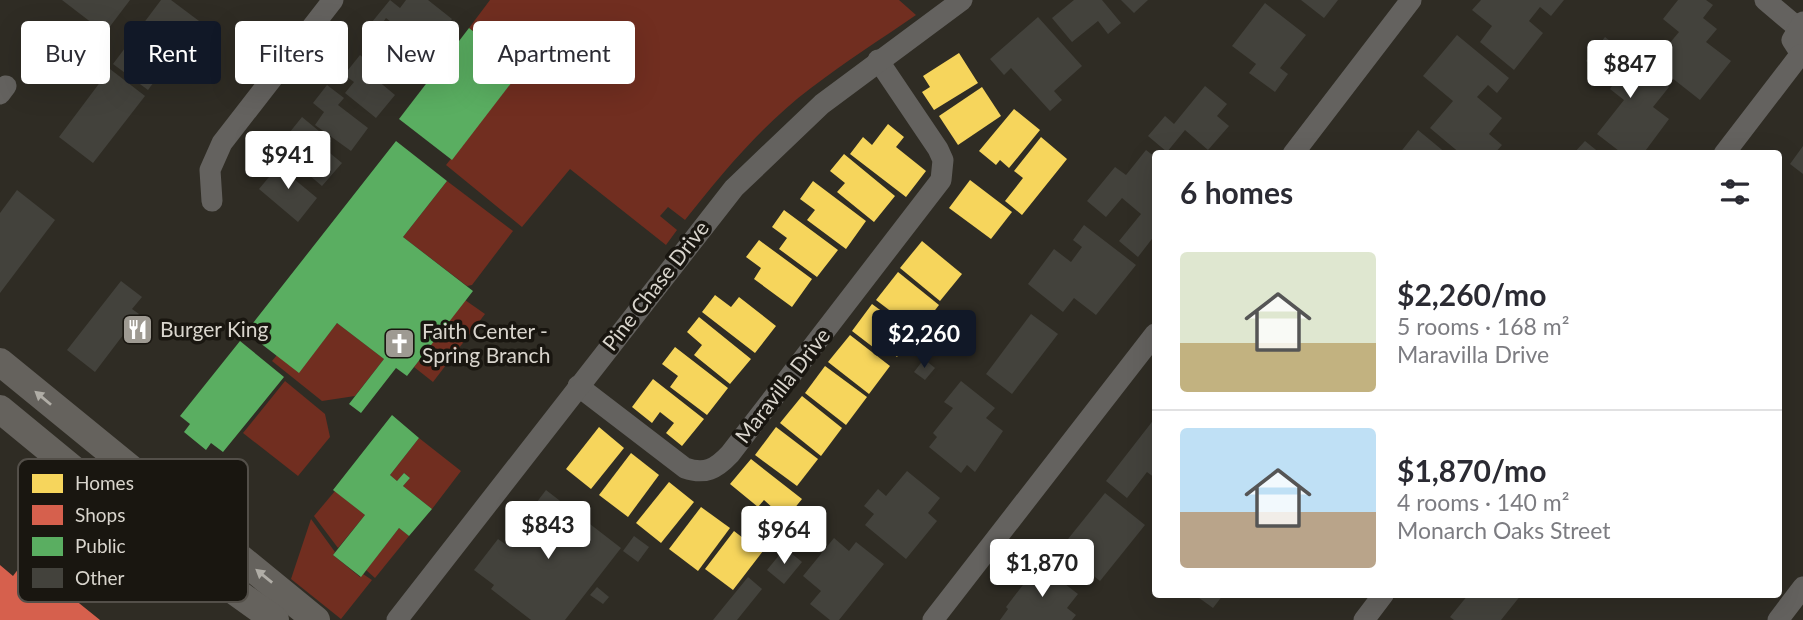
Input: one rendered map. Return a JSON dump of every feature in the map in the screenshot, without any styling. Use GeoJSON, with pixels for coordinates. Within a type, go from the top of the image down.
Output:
{"type":"FeatureCollection","features":[{"type":"Feature","properties":{"kind":"main road"},"geometry":{"type":"LineString","coordinates":[[5,370],[117,459]]}},
{"type":"Feature","properties":{"kind":"main road"},"geometry":{"type":"LineString","coordinates":[[0,409],[61,459]]}},
{"type":"Feature","properties":{"kind":"main road"},"geometry":{"type":"LineString","coordinates":[[248,564],[316,620]]}},
{"type":"Feature","properties":{"kind":"main road"},"geometry":{"type":"LineString","coordinates":[[248,601],[275,620]]}},
{"type":"Feature","properties":{"kind":"street"},"geometry":{"type":"LineString","coordinates":[[212,201],[209,170],[222,143],[333,0]]}},
{"type":"Feature","properties":{"kind":"street","name":"Pine Chase Drive"},"geometry":{"type":"LineString","coordinates":[[397,620],[734,188],[822,104],[962,0]]}},
{"type":"Feature","properties":{"kind":"street"},"geometry":{"type":"LineString","coordinates":[[1296,150],[1410,0]]}},
{"type":"Feature","properties":{"kind":"street"},"geometry":{"type":"LineString","coordinates":[[1727,150],[1802,56],[1792,40],[1800,25],[1765,0]]}},
{"type":"Feature","properties":{"kind":"street","name":"Maravilla Drive"},"geometry":{"type":"LineString","coordinates":[[578,386],[685,468],[695,472],[715,469],[730,454],[941,180],[943,160],[938,149],[878,60]]}},
{"type":"Feature","properties":{"kind":"street"},"geometry":{"type":"LineString","coordinates":[[933,620],[1152,338]]}},
{"type":"Feature","properties":{"kind":"street"},"geometry":{"type":"LineString","coordinates":[[1778,620],[1803,587]]}},
{"type":"Feature","properties":{"kind":"street"},"geometry":{"type":"LineString","coordinates":[[1364,620],[1381,598]]}},
{"type":"Feature","properties":{"kind":"shaded area"},"geometry":{"type":"Polygon","coordinates":[[[490,0],[899,0],[916,15],[824,78],[776,117],[729,167],[685,220],[668,207],[660,216],[677,230],[666,245],[570,169],[522,227],[446,165],[510,84],[635,84],[635,21],[474,21],[490,0]]]}},
{"type":"Feature","properties":{"kind":"shaded area"},"geometry":{"type":"Polygon","coordinates":[[[447,181],[513,231],[472,285],[467,286],[403,237],[447,181]]]}},
{"type":"Feature","properties":{"kind":"shaded area"},"geometry":{"type":"Polygon","coordinates":[[[465,300],[485,314],[433,382],[414,367],[465,300]]]}},
{"type":"Feature","properties":{"kind":"shaded area"},"geometry":{"type":"Polygon","coordinates":[[[337,323],[384,359],[355,396],[322,401],[272,361],[277,355],[299,372],[337,323]]]}},
{"type":"Feature","properties":{"kind":"shaded area"},"geometry":{"type":"Polygon","coordinates":[[[285,381],[325,414],[330,437],[298,476],[243,433],[285,381]]]}},
{"type":"Feature","properties":{"kind":"shaded area"},"geometry":{"type":"Polygon","coordinates":[[[419,438],[461,471],[432,509],[403,486],[410,478],[404,473],[397,481],[390,475],[419,438]]]}},
{"type":"Feature","properties":{"kind":"shaded area"},"geometry":{"type":"Polygon","coordinates":[[[335,491],[365,515],[338,548],[314,516],[335,491]]]}},
{"type":"Feature","properties":{"kind":"shaded area"},"geometry":{"type":"Polygon","coordinates":[[[311,519],[335,552],[333,555],[360,577],[363,574],[372,580],[341,619],[291,579],[311,519]]]}},
{"type":"Feature","properties":{"kind":"shaded area"},"geometry":{"type":"Polygon","coordinates":[[[399,528],[409,536],[375,578],[366,570],[399,528]]]}},
{"type":"Feature","properties":{"kind":"building: Homes"},"geometry":{"type":"Polygon","coordinates":[[[959,53],[978,83],[934,110],[922,92],[930,87],[923,76],[959,53]]]}},
{"type":"Feature","properties":{"kind":"building: Homes"},"geometry":{"type":"Polygon","coordinates":[[[982,87],[1001,116],[958,145],[939,116],[982,87]]]}},
{"type":"Feature","properties":{"kind":"building: Homes"},"geometry":{"type":"Polygon","coordinates":[[[1014,109],[1040,130],[1009,168],[1000,160],[996,165],[979,151],[1014,109]]]}},
{"type":"Feature","properties":{"kind":"building: Homes"},"geometry":{"type":"Polygon","coordinates":[[[888,124],[904,137],[896,147],[926,171],[906,197],[850,154],[863,137],[872,145],[888,124]]]}},
{"type":"Feature","properties":{"kind":"building: Homes"},"geometry":{"type":"Polygon","coordinates":[[[1041,137],[1067,159],[1022,215],[1005,201],[1023,178],[1014,171],[1041,137]]]}},
{"type":"Feature","properties":{"kind":"building: Homes"},"geometry":{"type":"Polygon","coordinates":[[[844,154],[895,196],[874,222],[837,192],[845,183],[830,171],[844,154]]]}},
{"type":"Feature","properties":{"kind":"building: Homes"},"geometry":{"type":"Polygon","coordinates":[[[970,180],[1012,212],[991,239],[949,208],[970,180]]]}},
{"type":"Feature","properties":{"kind":"building: Homes"},"geometry":{"type":"Polygon","coordinates":[[[813,181],[866,221],[846,249],[807,220],[815,210],[800,199],[813,181]]]}},
{"type":"Feature","properties":{"kind":"building: Homes"},"geometry":{"type":"Polygon","coordinates":[[[784,210],[838,250],[817,277],[779,249],[787,238],[772,227],[784,210]]]}},
{"type":"Feature","properties":{"kind":"building: Homes"},"geometry":{"type":"Polygon","coordinates":[[[759,240],[812,279],[792,307],[754,279],[761,268],[746,257],[759,240]]]}},
{"type":"Feature","properties":{"kind":"building: Homes"},"geometry":{"type":"Polygon","coordinates":[[[922,241],[962,274],[940,301],[900,268],[922,241]]]}},
{"type":"Feature","properties":{"kind":"building: Homes"},"geometry":{"type":"Polygon","coordinates":[[[898,272],[939,305],[918,332],[876,300],[898,272]]]}},
{"type":"Feature","properties":{"kind":"building: Homes"},"geometry":{"type":"Polygon","coordinates":[[[715,295],[731,307],[739,297],[776,326],[755,353],[702,312],[715,295]]]}},
{"type":"Feature","properties":{"kind":"building: Homes"},"geometry":{"type":"Polygon","coordinates":[[[872,304],[914,335],[897,357],[885,348],[882,354],[852,331],[872,304]]]}},
{"type":"Feature","properties":{"kind":"building: Homes"},"geometry":{"type":"Polygon","coordinates":[[[699,317],[751,359],[730,384],[694,355],[702,345],[687,332],[699,317]]]}},
{"type":"Feature","properties":{"kind":"building: Homes"},"geometry":{"type":"Polygon","coordinates":[[[850,335],[890,366],[869,394],[828,362],[850,335]]]}},
{"type":"Feature","properties":{"kind":"building: Homes"},"geometry":{"type":"Polygon","coordinates":[[[675,347],[728,388],[707,415],[670,387],[678,376],[662,364],[675,347]]]}},
{"type":"Feature","properties":{"kind":"building: Homes"},"geometry":{"type":"Polygon","coordinates":[[[825,366],[867,397],[846,425],[805,393],[825,366]]]}},
{"type":"Feature","properties":{"kind":"building: Homes"},"geometry":{"type":"Polygon","coordinates":[[[653,379],[704,419],[682,446],[666,433],[674,423],[660,412],[652,423],[632,407],[653,379]]]}},
{"type":"Feature","properties":{"kind":"building: Homes"},"geometry":{"type":"Polygon","coordinates":[[[802,396],[842,428],[821,456],[780,423],[802,396]]]}},
{"type":"Feature","properties":{"kind":"building: Homes"},"geometry":{"type":"Polygon","coordinates":[[[599,427],[624,448],[591,489],[566,469],[599,427]]]}},
{"type":"Feature","properties":{"kind":"building: Homes"},"geometry":{"type":"Polygon","coordinates":[[[776,427],[818,459],[797,486],[755,455],[776,427]]]}},
{"type":"Feature","properties":{"kind":"building: Homes"},"geometry":{"type":"Polygon","coordinates":[[[631,453],[659,475],[628,517],[599,495],[631,453]]]}},
{"type":"Feature","properties":{"kind":"building: Homes"},"geometry":{"type":"Polygon","coordinates":[[[751,459],[802,499],[781,525],[769,515],[774,509],[764,500],[758,507],[730,484],[751,459]]]}},
{"type":"Feature","properties":{"kind":"building: Homes"},"geometry":{"type":"Polygon","coordinates":[[[669,482],[694,502],[661,543],[636,523],[669,482]]]}},
{"type":"Feature","properties":{"kind":"building: Homes"},"geometry":{"type":"Polygon","coordinates":[[[701,507],[730,528],[698,571],[669,549],[701,507]]]}},
{"type":"Feature","properties":{"kind":"building: Homes"},"geometry":{"type":"Polygon","coordinates":[[[760,515],[780,529],[733,590],[705,569],[734,531],[743,538],[760,515]]]}},
{"type":"Feature","properties":{"kind":"building: Shops"},"geometry":{"type":"Polygon","coordinates":[[[0,565],[13,576],[18,569],[18,602],[78,602],[100,620],[0,620],[0,565]]]}},
{"type":"Feature","properties":{"kind":"building: Public"},"geometry":{"type":"Polygon","coordinates":[[[469,28],[473,31],[473,84],[510,84],[452,160],[399,119],[426,84],[459,84],[459,41],[469,28]]]}},
{"type":"Feature","properties":{"kind":"building: Public"},"geometry":{"type":"Polygon","coordinates":[[[396,141],[447,181],[403,237],[473,291],[407,376],[396,368],[361,413],[349,404],[384,359],[337,323],[299,373],[246,332],[396,141]]]}},
{"type":"Feature","properties":{"kind":"building: Public"},"geometry":{"type":"Polygon","coordinates":[[[240,341],[284,377],[223,452],[211,443],[206,450],[184,432],[190,424],[180,416],[240,341]]]}},
{"type":"Feature","properties":{"kind":"building: Public"},"geometry":{"type":"Polygon","coordinates":[[[392,415],[419,438],[390,475],[397,481],[404,473],[410,478],[403,486],[432,509],[409,536],[399,528],[361,577],[333,555],[365,515],[333,490],[392,415]]]}},
{"type":"Feature","properties":{"kind":"building: Other"},"geometry":{"type":"Polygon","coordinates":[[[62,0],[130,0],[110,26],[110,21],[89,21],[62,0]]]}},
{"type":"Feature","properties":{"kind":"building: Other"},"geometry":{"type":"Polygon","coordinates":[[[161,0],[171,0],[199,21],[145,21],[161,0]]]}},
{"type":"Feature","properties":{"kind":"building: Other"},"geometry":{"type":"Polygon","coordinates":[[[390,0],[400,8],[406,0],[428,0],[452,19],[390,21],[386,18],[384,21],[373,21],[390,0]]]}},
{"type":"Feature","properties":{"kind":"building: Other"},"geometry":{"type":"Polygon","coordinates":[[[1074,0],[1102,0],[1121,23],[1108,34],[1098,21],[1072,42],[1052,18],[1074,0]]]}},
{"type":"Feature","properties":{"kind":"building: Other"},"geometry":{"type":"Polygon","coordinates":[[[1121,0],[1148,0],[1134,13],[1121,0]]]}},
{"type":"Feature","properties":{"kind":"building: Other"},"geometry":{"type":"Polygon","coordinates":[[[1301,0],[1338,0],[1324,18],[1301,0]]]}},
{"type":"Feature","properties":{"kind":"building: Other"},"geometry":{"type":"Polygon","coordinates":[[[1481,0],[1564,0],[1551,16],[1540,7],[1529,21],[1543,33],[1514,70],[1480,42],[1492,26],[1472,10],[1481,0]]]}},
{"type":"Feature","properties":{"kind":"building: Other"},"geometry":{"type":"Polygon","coordinates":[[[1678,0],[1706,0],[1713,5],[1703,18],[1717,29],[1706,42],[1731,61],[1700,100],[1653,63],[1679,32],[1663,19],[1678,0]]]}},
{"type":"Feature","properties":{"kind":"building: Other"},"geometry":{"type":"Polygon","coordinates":[[[1265,3],[1306,35],[1280,68],[1288,74],[1275,92],[1249,73],[1256,64],[1232,46],[1265,3]]]}},
{"type":"Feature","properties":{"kind":"building: Other"},"geometry":{"type":"Polygon","coordinates":[[[1038,17],[1082,66],[1054,91],[1062,100],[1050,111],[1011,68],[1004,75],[990,59],[1038,17]]]}},
{"type":"Feature","properties":{"kind":"building: Other"},"geometry":{"type":"Polygon","coordinates":[[[1457,35],[1509,78],[1497,93],[1488,85],[1477,97],[1502,118],[1489,134],[1502,145],[1498,150],[1456,150],[1430,128],[1453,101],[1423,76],[1457,35]]]}},
{"type":"Feature","properties":{"kind":"building: Other"},"geometry":{"type":"Polygon","coordinates":[[[1605,37],[1669,87],[1653,107],[1669,119],[1646,150],[1618,150],[1597,134],[1624,100],[1610,89],[1614,83],[1586,61],[1605,37]]]}},
{"type":"Feature","properties":{"kind":"building: Other"},"geometry":{"type":"Polygon","coordinates":[[[124,49],[124,72],[113,64],[124,49]]]}},
{"type":"Feature","properties":{"kind":"building: Other"},"geometry":{"type":"Polygon","coordinates":[[[360,55],[362,84],[382,84],[395,95],[376,118],[345,93],[354,82],[348,78],[348,70],[360,55]]]}},
{"type":"Feature","properties":{"kind":"building: Other"},"geometry":{"type":"Polygon","coordinates":[[[110,69],[124,80],[124,84],[129,84],[145,96],[93,163],[59,137],[99,84],[110,84],[110,69]]]}},
{"type":"Feature","properties":{"kind":"building: Other"},"geometry":{"type":"Polygon","coordinates":[[[140,84],[152,84],[148,90],[140,84]]]}},
{"type":"Feature","properties":{"kind":"building: Other"},"geometry":{"type":"Polygon","coordinates":[[[327,85],[344,98],[338,105],[368,128],[351,151],[315,125],[324,112],[313,103],[327,85]]]}},
{"type":"Feature","properties":{"kind":"building: Other"},"geometry":{"type":"Polygon","coordinates":[[[1205,86],[1227,104],[1217,116],[1229,126],[1208,150],[1185,130],[1169,150],[1165,150],[1148,136],[1165,116],[1174,124],[1205,86]]]}},
{"type":"Feature","properties":{"kind":"building: Other"},"geometry":{"type":"Polygon","coordinates":[[[302,117],[331,141],[325,149],[342,163],[322,186],[277,148],[302,117]]]}},
{"type":"Feature","properties":{"kind":"building: Other"},"geometry":{"type":"Polygon","coordinates":[[[1418,130],[1442,150],[1402,150],[1418,130]]]}},
{"type":"Feature","properties":{"kind":"building: Other"},"geometry":{"type":"Polygon","coordinates":[[[1585,141],[1596,150],[1577,150],[1585,141]]]}},
{"type":"Feature","properties":{"kind":"building: Other"},"geometry":{"type":"Polygon","coordinates":[[[1803,146],[1803,174],[1790,164],[1803,146]]]}},
{"type":"Feature","properties":{"kind":"building: Other"},"geometry":{"type":"Polygon","coordinates":[[[1146,150],[1152,155],[1152,239],[1138,257],[1119,241],[1141,214],[1122,198],[1106,217],[1087,201],[1115,167],[1126,175],[1146,150]]]}},
{"type":"Feature","properties":{"kind":"building: Other"},"geometry":{"type":"Polygon","coordinates":[[[284,159],[300,173],[294,179],[317,198],[298,222],[259,189],[284,159]]]}},
{"type":"Feature","properties":{"kind":"building: Other"},"geometry":{"type":"Polygon","coordinates":[[[17,190],[55,220],[0,293],[0,213],[17,190]]]}},
{"type":"Feature","properties":{"kind":"building: Other"},"geometry":{"type":"Polygon","coordinates":[[[1084,225],[1136,265],[1096,315],[1074,298],[1063,312],[1028,284],[1054,249],[1071,262],[1082,247],[1073,240],[1084,225]]]}},
{"type":"Feature","properties":{"kind":"building: Other"},"geometry":{"type":"Polygon","coordinates":[[[121,281],[142,297],[132,309],[139,314],[95,372],[67,350],[121,281]]]}},
{"type":"Feature","properties":{"kind":"building: Other"},"geometry":{"type":"Polygon","coordinates":[[[1031,314],[1058,334],[1012,394],[986,374],[1031,314]]]}},
{"type":"Feature","properties":{"kind":"building: Other"},"geometry":{"type":"Polygon","coordinates":[[[924,359],[935,368],[925,380],[914,372],[924,359]]]}},
{"type":"Feature","properties":{"kind":"building: Other"},"geometry":{"type":"Polygon","coordinates":[[[961,381],[995,408],[986,418],[1003,431],[975,472],[967,465],[961,473],[929,447],[937,437],[933,433],[953,408],[944,402],[961,381]]]}},
{"type":"Feature","properties":{"kind":"building: Other"},"geometry":{"type":"Polygon","coordinates":[[[1152,422],[1152,476],[1147,472],[1127,498],[1106,481],[1152,422]]]}},
{"type":"Feature","properties":{"kind":"building: Other"},"geometry":{"type":"Polygon","coordinates":[[[907,471],[940,498],[928,513],[937,521],[906,559],[865,525],[874,514],[864,506],[878,489],[886,496],[907,471]]]}},
{"type":"Feature","properties":{"kind":"building: Other"},"geometry":{"type":"Polygon","coordinates":[[[546,490],[621,548],[565,620],[531,620],[491,589],[494,585],[474,570],[498,539],[505,544],[546,490]]]}},
{"type":"Feature","properties":{"kind":"building: Other"},"geometry":{"type":"Polygon","coordinates":[[[1105,493],[1145,525],[1100,581],[1060,549],[1105,493]]]}},
{"type":"Feature","properties":{"kind":"building: Other"},"geometry":{"type":"Polygon","coordinates":[[[634,536],[649,547],[638,562],[623,551],[634,536]]]}},
{"type":"Feature","properties":{"kind":"building: Other"},"geometry":{"type":"Polygon","coordinates":[[[834,538],[849,551],[856,542],[884,564],[839,620],[830,620],[810,604],[821,591],[803,576],[834,538]]]}},
{"type":"Feature","properties":{"kind":"building: Other"},"geometry":{"type":"Polygon","coordinates":[[[785,548],[802,562],[784,584],[767,570],[785,548]]]}},
{"type":"Feature","properties":{"kind":"building: Other"},"geometry":{"type":"Polygon","coordinates":[[[1039,564],[1078,594],[1067,608],[1076,615],[1072,620],[1000,620],[1008,609],[1006,607],[1039,564]]]}},
{"type":"Feature","properties":{"kind":"building: Other"},"geometry":{"type":"Polygon","coordinates":[[[748,577],[762,589],[737,620],[713,620],[748,577]]]}},
{"type":"Feature","properties":{"kind":"building: Other"},"geometry":{"type":"Polygon","coordinates":[[[597,587],[609,597],[603,604],[590,595],[597,587]]]}},
{"type":"Feature","properties":{"kind":"building: Other"},"geometry":{"type":"Polygon","coordinates":[[[1199,598],[1221,598],[1213,608],[1199,598]]]}},
{"type":"Feature","properties":{"kind":"building: Other"},"geometry":{"type":"Polygon","coordinates":[[[1466,598],[1519,598],[1501,620],[1454,620],[1450,617],[1466,598]]]}},
{"type":"Feature","properties":{"kind":"place","name":"Burger King"},"geometry":{"type":"Point","coordinates":[137,330]}},
{"type":"Feature","properties":{"kind":"place","name":"Faith Center - Spring Branch"},"geometry":{"type":"Point","coordinates":[399,344]}}]}
